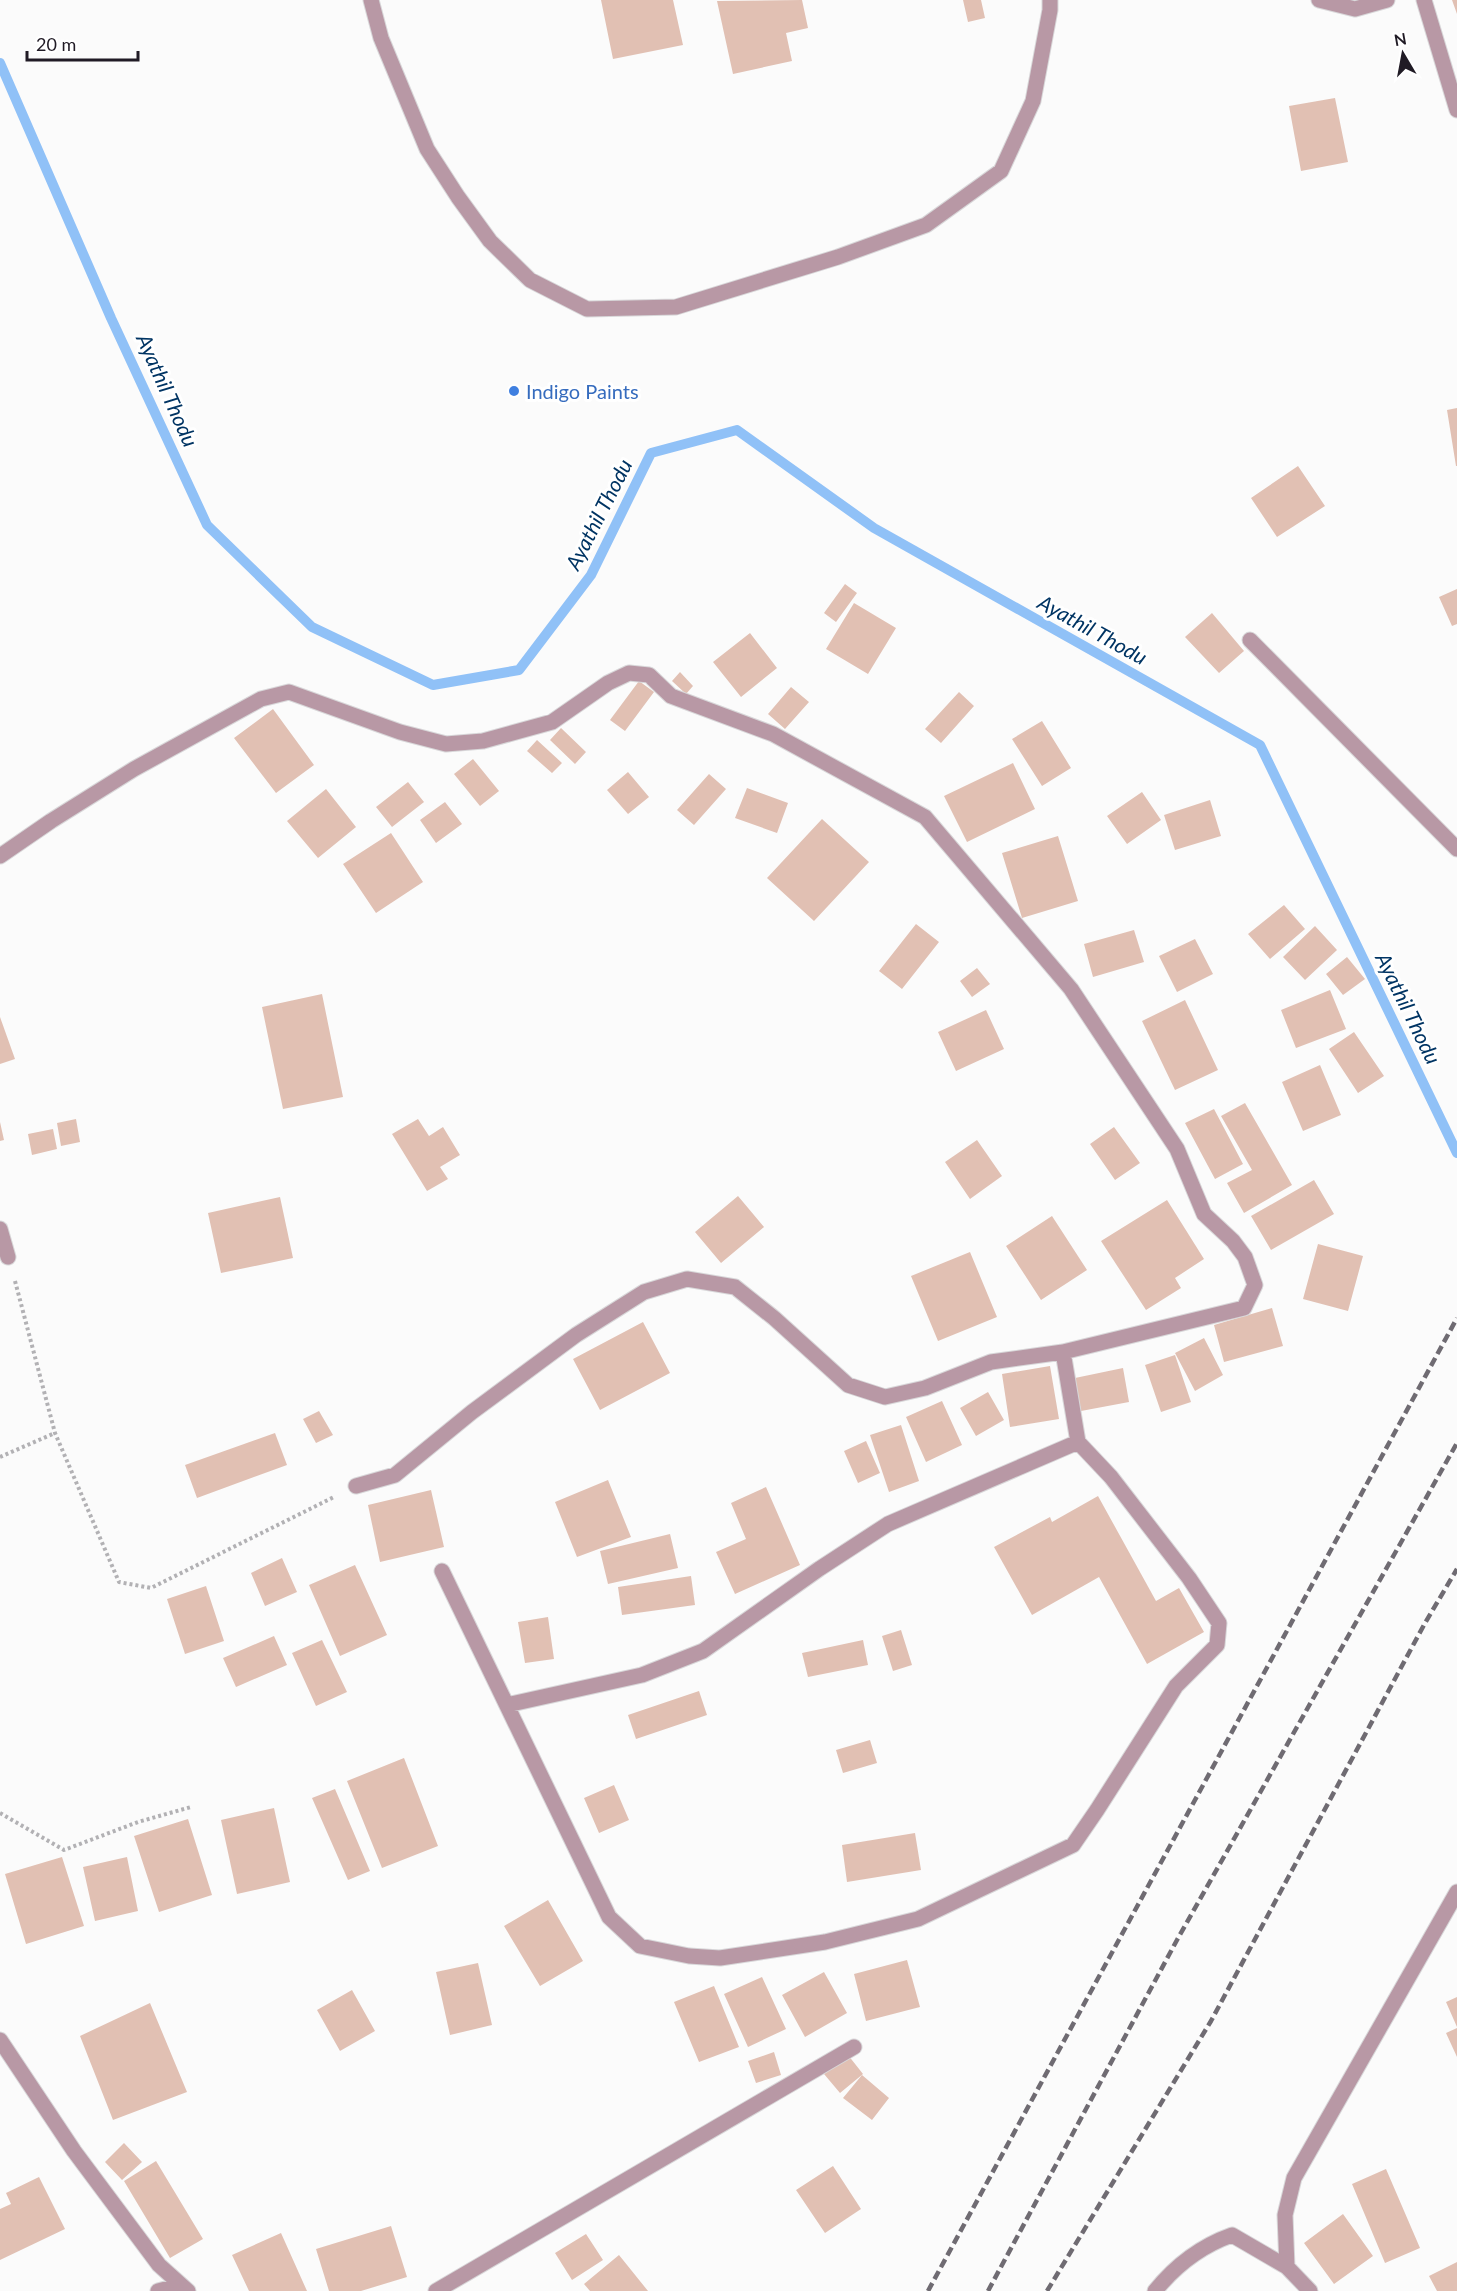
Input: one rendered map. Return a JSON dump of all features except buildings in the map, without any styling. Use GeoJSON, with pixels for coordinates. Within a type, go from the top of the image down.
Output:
{"type":"FeatureCollection","features":[{"type":"Feature","properties":{"kind":"street"},"geometry":{"type":"LineString","coordinates":[[371,0],[381,38],[428,149],[458,197],[490,241],[530,280],[587,309],[676,307],[838,257],[926,225],[1001,171],[1034,101],[1050,0]]}},
{"type":"Feature","properties":{"kind":"street"},"geometry":{"type":"LineString","coordinates":[[1319,0],[1355,9],[1387,0]]}},
{"type":"Feature","properties":{"kind":"street"},"geometry":{"type":"LineString","coordinates":[[1424,0],[1457,110]]}},
{"type":"Feature","properties":{"kind":"street"},"geometry":{"type":"LineString","coordinates":[[1250,640],[1457,849]]}},
{"type":"Feature","properties":{"kind":"street"},"geometry":{"type":"LineString","coordinates":[[0,856],[134,769],[261,699],[289,692],[400,732],[446,744],[483,741],[552,722],[608,683],[629,673],[649,675],[670,696],[772,734],[925,817],[1071,989],[1178,1149],[1204,1214],[1233,1241],[1245,1257],[1255,1285],[1244,1308],[1063,1352],[991,1362],[925,1388],[885,1397],[848,1385],[774,1318],[735,1287],[687,1279],[645,1292],[635,1298],[576,1335],[472,1412],[394,1475],[356,1486]]}},
{"type":"Feature","properties":{"kind":"street"},"geometry":{"type":"LineString","coordinates":[[0,1229],[8,1257]]}},
{"type":"Feature","properties":{"kind":"street"},"geometry":{"type":"LineString","coordinates":[[442,1571],[609,1917],[640,1946],[689,1956],[720,1958],[825,1942],[918,1919],[1073,1845],[1176,1686],[1217,1646],[1220,1623],[1112,1477],[1078,1442],[1063,1352]]}},
{"type":"Feature","properties":{"kind":"street"},"geometry":{"type":"LineString","coordinates":[[507,1705],[642,1675],[703,1651],[819,1569],[888,1524],[1078,1442]]}},
{"type":"Feature","properties":{"kind":"street"},"geometry":{"type":"LineString","coordinates":[[1287,2267],[1286,2215],[1294,2178],[1457,1892]]}},
{"type":"Feature","properties":{"kind":"street"},"geometry":{"type":"LineString","coordinates":[[0,2040],[74,2151],[159,2265],[184,2288]]}},
{"type":"Feature","properties":{"kind":"street"},"geometry":{"type":"LineString","coordinates":[[436,2291],[854,2047]]}},
{"type":"Feature","properties":{"kind":"street"},"geometry":{"type":"LineString","coordinates":[[1155,2291],[1186,2260],[1201,2249],[1232,2235],[1287,2267],[1310,2291]]}},
{"type":"Feature","properties":{"kind":"street"},"geometry":{"type":"LineString","coordinates":[[158,2291],[184,2288]]}},
{"type":"Feature","properties":{"kind":"path"},"geometry":{"type":"LineString","coordinates":[[8,1257],[55,1433],[119,1582],[151,1588],[356,1486]]}},
{"type":"Feature","properties":{"kind":"path"},"geometry":{"type":"LineString","coordinates":[[0,1457],[55,1433]]}},
{"type":"Feature","properties":{"kind":"path"},"geometry":{"type":"LineString","coordinates":[[0,1813],[64,1850],[138,1822],[191,1807]]}},
{"type":"Feature","properties":{"kind":"waterway","name":"Ayathil Thodu"},"geometry":{"type":"LineString","coordinates":[[0,63],[111,318],[207,525],[312,627],[433,685],[519,670],[591,575],[651,453],[737,430],[874,528],[1260,745],[1457,1153]]}},
{"type":"Feature","properties":{"kind":"railway"},"geometry":{"type":"LineString","coordinates":[[928,2291],[1457,1318]]}},
{"type":"Feature","properties":{"kind":"railway"},"geometry":{"type":"LineString","coordinates":[[988,2291],[1177,1940],[1457,1443]]}},
{"type":"Feature","properties":{"kind":"railway"},"geometry":{"type":"LineString","coordinates":[[1047,2291],[1211,2021],[1425,1623],[1457,1569]]}},
{"type":"Feature","properties":{"kind":"place","name":"Indigo Paints"},"geometry":{"type":"Point","coordinates":[514,391]}}]}
